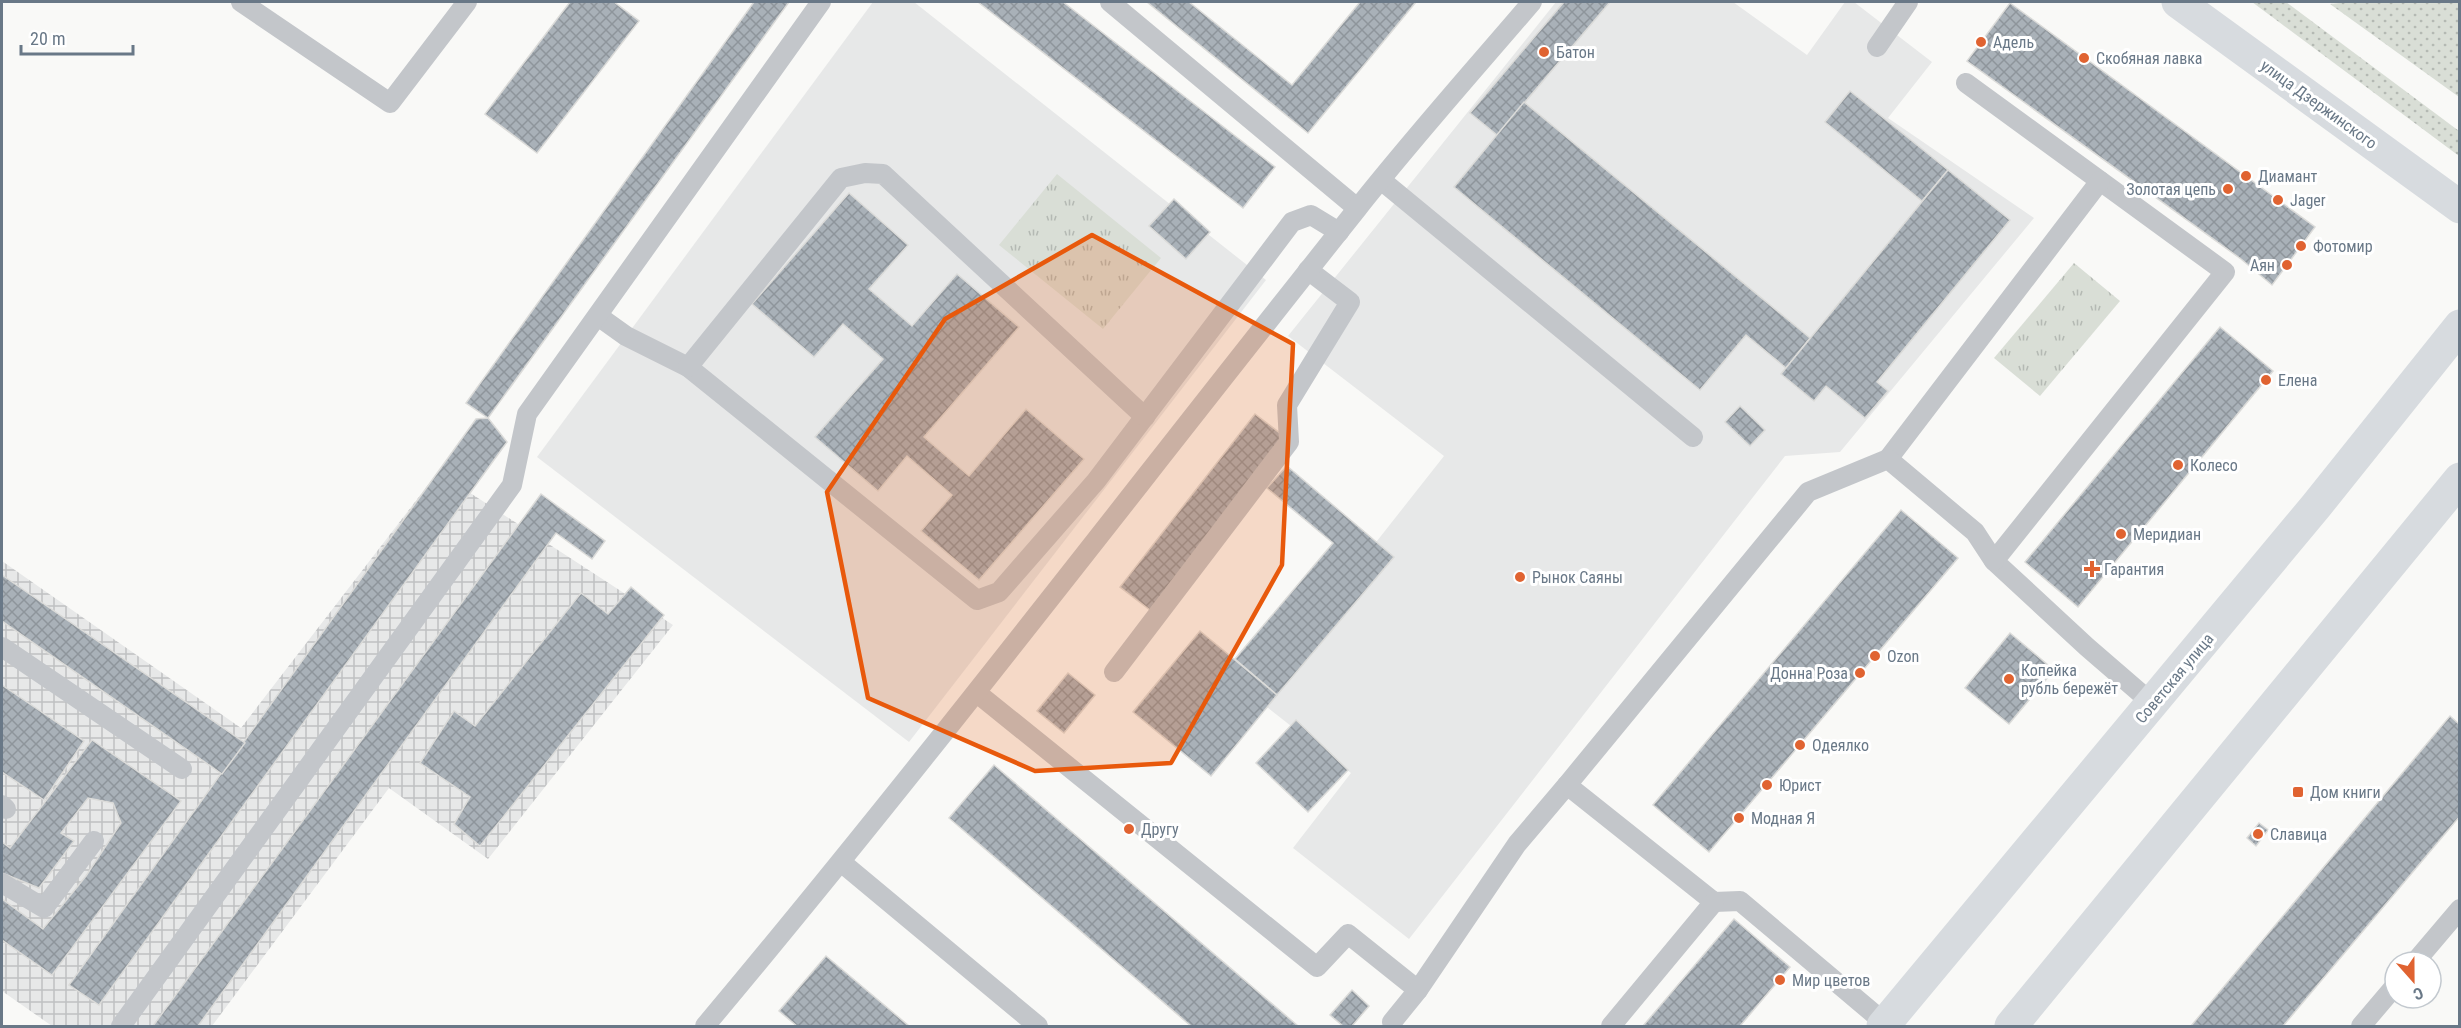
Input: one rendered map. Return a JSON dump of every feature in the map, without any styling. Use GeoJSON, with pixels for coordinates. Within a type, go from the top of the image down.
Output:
{"type":"FeatureCollection","features":[{"type":"Feature","properties":{"kind":"main road","name":"улица Дзержинского"},"geometry":{"type":"LineString","coordinates":[[2178,2],[2460,207]]}},
{"type":"Feature","properties":{"kind":"main road","name":"Советская улица"},"geometry":{"type":"LineString","coordinates":[[1885,1025],[2316,506],[2460,326]]}},
{"type":"Feature","properties":{"kind":"main road"},"geometry":{"type":"LineString","coordinates":[[2011,1026],[2460,479]]}},
{"type":"Feature","properties":{"kind":"lane"},"geometry":{"type":"LineString","coordinates":[[241,2],[390,103],[467,2]]}},
{"type":"Feature","properties":{"kind":"lane"},"geometry":{"type":"LineString","coordinates":[[121,1026],[512,485],[527,414],[820,2]]}},
{"type":"Feature","properties":{"kind":"lane"},"geometry":{"type":"LineString","coordinates":[[1110,2],[1357,208]]}},
{"type":"Feature","properties":{"kind":"lane"},"geometry":{"type":"LineString","coordinates":[[705,1026],[977,693],[1357,208],[1532,2]]}},
{"type":"Feature","properties":{"kind":"lane"},"geometry":{"type":"LineString","coordinates":[[1877,47],[1908,2]]}},
{"type":"Feature","properties":{"kind":"lane"},"geometry":{"type":"LineString","coordinates":[[1966,83],[2225,272],[1994,561]]}},
{"type":"Feature","properties":{"kind":"lane"},"geometry":{"type":"LineString","coordinates":[[688,367],[841,178],[865,173],[883,174],[1144,417]]}},
{"type":"Feature","properties":{"kind":"lane"},"geometry":{"type":"LineString","coordinates":[[1381,180],[1693,437]]}},
{"type":"Feature","properties":{"kind":"lane"},"geometry":{"type":"LineString","coordinates":[[1392,1025],[1518,844],[1808,492],[1888,459],[2100,182]]}},
{"type":"Feature","properties":{"kind":"lane"},"geometry":{"type":"LineString","coordinates":[[598,316],[626,336],[688,367],[977,600],[999,592],[1096,481],[1292,222],[1311,215],[1340,232]]}},
{"type":"Feature","properties":{"kind":"lane"},"geometry":{"type":"LineString","coordinates":[[1114,672],[1289,442],[1287,405],[1350,302],[1308,270]]}},
{"type":"Feature","properties":{"kind":"lane"},"geometry":{"type":"LineString","coordinates":[[1888,459],[1975,532],[1994,561],[2152,704]]}},
{"type":"Feature","properties":{"kind":"lane"},"geometry":{"type":"LineString","coordinates":[[2,647],[182,769]]}},
{"type":"Feature","properties":{"kind":"lane"},"geometry":{"type":"LineString","coordinates":[[977,693],[1317,967],[1348,934],[1418,990]]}},
{"type":"Feature","properties":{"kind":"lane"},"geometry":{"type":"LineString","coordinates":[[1567,785],[1714,903],[1740,901],[1885,1025]]}},
{"type":"Feature","properties":{"kind":"lane"},"geometry":{"type":"LineString","coordinates":[[2,884],[44,908],[94,841]]}},
{"type":"Feature","properties":{"kind":"lane"},"geometry":{"type":"LineString","coordinates":[[841,862],[1038,1026]]}},
{"type":"Feature","properties":{"kind":"lane"},"geometry":{"type":"LineString","coordinates":[[1611,1026],[1714,903]]}},
{"type":"Feature","properties":{"kind":"lane"},"geometry":{"type":"LineString","coordinates":[[2425,950],[2460,909]]}},
{"type":"Feature","properties":{"kind":"lane"},"geometry":{"type":"LineString","coordinates":[[2361,1026],[2383,1000]]}},
{"type":"Feature","properties":{"kind":"highlighted area"},"geometry":{"type":"Polygon","coordinates":[[[1092,235],[1293,344],[1282,565],[1171,763],[1035,771],[868,698],[827,492],[945,319],[1092,235]]]}},
{"type":"Feature","properties":{"kind":"shaded area"},"geometry":{"type":"Polygon","coordinates":[[[873,2],[914,2],[1266,280],[909,742],[537,457],[873,2]]]}},
{"type":"Feature","properties":{"kind":"shaded area","name":"Рынок Саяны"},"geometry":{"type":"Polygon","coordinates":[[[1556,2],[1733,2],[1807,55],[1845,2],[1854,2],[1932,62],[1888,118],[2034,218],[1840,452],[1785,456],[1409,939],[1293,848],[1351,773],[1254,697],[1444,456],[1288,336],[1556,2]]]}},
{"type":"Feature","properties":{"kind":"shaded area"},"geometry":{"type":"Polygon","coordinates":[[[438,472],[673,625],[488,859],[389,788],[212,1026],[52,1026],[2,991],[2,561],[241,728],[438,472]]]}},
{"type":"Feature","properties":{"kind":"green space"},"geometry":{"type":"Polygon","coordinates":[[[2252,2],[2286,2],[2459,131],[2459,156],[2252,2]]]}},
{"type":"Feature","properties":{"kind":"green space"},"geometry":{"type":"Polygon","coordinates":[[[2459,2],[2459,97],[2330,4],[2459,2]]]}},
{"type":"Feature","properties":{"kind":"green space"},"geometry":{"type":"Polygon","coordinates":[[[1057,174],[1161,258],[1103,329],[999,245],[1057,174]]]}},
{"type":"Feature","properties":{"kind":"green space"},"geometry":{"type":"Polygon","coordinates":[[[2074,263],[2120,301],[2040,396],[1994,358],[2074,263]]]}},
{"type":"Feature","properties":{"kind":"building"},"geometry":{"type":"Polygon","coordinates":[[[570,2],[614,2],[639,21],[537,153],[485,114],[570,2]]]}},
{"type":"Feature","properties":{"kind":"building"},"geometry":{"type":"Polygon","coordinates":[[[754,2],[789,2],[488,418],[466,403],[754,2]]]}},
{"type":"Feature","properties":{"kind":"building"},"geometry":{"type":"Polygon","coordinates":[[[978,2],[1063,2],[1275,167],[1243,208],[978,2]]]}},
{"type":"Feature","properties":{"kind":"building"},"geometry":{"type":"Polygon","coordinates":[[[1147,2],[1189,2],[1292,85],[1360,2],[1416,2],[1308,133],[1147,2]]]}},
{"type":"Feature","properties":{"kind":"building","name":"Батон"},"geometry":{"type":"Polygon","coordinates":[[[1564,2],[1610,2],[1497,135],[1470,113],[1564,2]]]}},
{"type":"Feature","properties":{"kind":"building"},"geometry":{"type":"Polygon","coordinates":[[[2010,3],[2315,227],[2272,285],[2241,259],[1967,61],[2010,3]]]}},
{"type":"Feature","properties":{"kind":"building"},"geometry":{"type":"Polygon","coordinates":[[[1850,91],[1948,170],[1922,201],[1825,122],[1850,91]]]}},
{"type":"Feature","properties":{"kind":"building"},"geometry":{"type":"Polygon","coordinates":[[[1524,102],[1810,338],[1786,368],[1746,335],[1700,390],[1454,187],[1524,102]]]}},
{"type":"Feature","properties":{"kind":"building"},"geometry":{"type":"Polygon","coordinates":[[[1948,170],[2010,220],[1877,382],[1888,391],[1865,418],[1826,386],[1814,401],[1781,374],[1948,170]]]}},
{"type":"Feature","properties":{"kind":"building"},"geometry":{"type":"Polygon","coordinates":[[[849,193],[908,245],[869,289],[912,326],[957,274],[1019,327],[924,437],[969,476],[1026,409],[1084,459],[979,580],[921,531],[952,495],[907,456],[878,491],[815,437],[883,359],[843,324],[814,357],[752,304],[849,193]]]}},
{"type":"Feature","properties":{"kind":"building"},"geometry":{"type":"Polygon","coordinates":[[[1174,199],[1210,232],[1186,259],[1149,226],[1174,199]]]}},
{"type":"Feature","properties":{"kind":"building"},"geometry":{"type":"Polygon","coordinates":[[[2220,327],[2273,371],[2078,607],[2025,562],[2220,327]]]}},
{"type":"Feature","properties":{"kind":"building"},"geometry":{"type":"Polygon","coordinates":[[[1740,406],[1765,430],[1750,446],[1725,422],[1740,406]]]}},
{"type":"Feature","properties":{"kind":"building"},"geometry":{"type":"Polygon","coordinates":[[[1255,414],[1285,437],[1150,610],[1120,587],[1255,414]]]}},
{"type":"Feature","properties":{"kind":"building"},"geometry":{"type":"Polygon","coordinates":[[[488,418],[507,442],[99,1005],[69,985],[476,419],[488,418]]]}},
{"type":"Feature","properties":{"kind":"building"},"geometry":{"type":"Polygon","coordinates":[[[1287,466],[1394,557],[1277,695],[1235,659],[1333,543],[1267,488],[1287,466]]]}},
{"type":"Feature","properties":{"kind":"building"},"geometry":{"type":"Polygon","coordinates":[[[541,494],[605,541],[592,559],[556,533],[198,1026],[153,1026],[541,494]]]}},
{"type":"Feature","properties":{"kind":"building"},"geometry":{"type":"Polygon","coordinates":[[[1901,510],[1958,558],[1709,852],[1653,805],[1901,510]]]}},
{"type":"Feature","properties":{"kind":"building"},"geometry":{"type":"Polygon","coordinates":[[[2,575],[245,743],[222,774],[2,621],[2,575]]]}},
{"type":"Feature","properties":{"kind":"building"},"geometry":{"type":"Polygon","coordinates":[[[631,587],[664,615],[480,846],[454,824],[470,797],[420,763],[454,711],[475,726],[581,593],[608,614],[631,587]]]}},
{"type":"Feature","properties":{"kind":"building"},"geometry":{"type":"Polygon","coordinates":[[[1200,631],[1277,695],[1211,776],[1133,712],[1200,631]]]}},
{"type":"Feature","properties":{"kind":"building","name":"Копейка рубль бережёт"},"geometry":{"type":"Polygon","coordinates":[[[2010,633],[2054,670],[2009,724],[1965,688],[2010,633]]]}},
{"type":"Feature","properties":{"kind":"building"},"geometry":{"type":"Polygon","coordinates":[[[1068,673],[1095,695],[1064,733],[1037,711],[1068,673]]]}},
{"type":"Feature","properties":{"kind":"building"},"geometry":{"type":"Polygon","coordinates":[[[2,685],[84,741],[44,800],[2,772],[2,685]]]}},
{"type":"Feature","properties":{"kind":"building"},"geometry":{"type":"Polygon","coordinates":[[[2450,716],[2460,725],[2460,816],[2283,1026],[2191,1026],[2450,716]]]}},
{"type":"Feature","properties":{"kind":"building"},"geometry":{"type":"Polygon","coordinates":[[[1296,720],[1348,770],[1308,812],[1256,763],[1296,720]]]}},
{"type":"Feature","properties":{"kind":"building"},"geometry":{"type":"Polygon","coordinates":[[[92,740],[181,801],[52,975],[2,940],[2,899],[43,929],[86,876],[121,823],[113,803],[88,798],[61,833],[74,841],[39,888],[2,873],[2,842],[10,848],[92,740]]]}},
{"type":"Feature","properties":{"kind":"building"},"geometry":{"type":"Polygon","coordinates":[[[994,765],[1298,1026],[1191,1026],[949,818],[994,765]]]}},
{"type":"Feature","properties":{"kind":"building","name":"Славица"},"geometry":{"type":"Polygon","coordinates":[[[2259,823],[2268,830],[2256,846],[2247,838],[2259,823]]]}},
{"type":"Feature","properties":{"kind":"building"},"geometry":{"type":"Polygon","coordinates":[[[1734,919],[1790,967],[1740,1026],[1643,1026],[1734,919]]]}},
{"type":"Feature","properties":{"kind":"building"},"geometry":{"type":"Polygon","coordinates":[[[826,956],[909,1026],[797,1026],[779,1011],[826,956]]]}},
{"type":"Feature","properties":{"kind":"building"},"geometry":{"type":"Polygon","coordinates":[[[1352,990],[1369,1006],[1352,1026],[1343,1026],[1330,1015],[1352,990]]]}},
{"type":"Feature","properties":{"kind":"place","name":"Адель"},"geometry":{"type":"Point","coordinates":[1981,42]}},
{"type":"Feature","properties":{"kind":"place","name":"Батон"},"geometry":{"type":"Point","coordinates":[1544,52]}},
{"type":"Feature","properties":{"kind":"place","name":"Скобяная лавка"},"geometry":{"type":"Point","coordinates":[2084,58]}},
{"type":"Feature","properties":{"kind":"place","name":"Диамант"},"geometry":{"type":"Point","coordinates":[2246,176]}},
{"type":"Feature","properties":{"kind":"place","name":"Золотая цепь"},"geometry":{"type":"Point","coordinates":[2228,189]}},
{"type":"Feature","properties":{"kind":"place","name":"Jager"},"geometry":{"type":"Point","coordinates":[2278,200]}},
{"type":"Feature","properties":{"kind":"place","name":"Фотомир"},"geometry":{"type":"Point","coordinates":[2301,246]}},
{"type":"Feature","properties":{"kind":"place","name":"Аян"},"geometry":{"type":"Point","coordinates":[2287,265]}},
{"type":"Feature","properties":{"kind":"place","name":"Елена"},"geometry":{"type":"Point","coordinates":[2266,380]}},
{"type":"Feature","properties":{"kind":"place","name":"Колесо"},"geometry":{"type":"Point","coordinates":[2178,465]}},
{"type":"Feature","properties":{"kind":"place","name":"Меридиан"},"geometry":{"type":"Point","coordinates":[2121,534]}},
{"type":"Feature","properties":{"kind":"place","name":"Гарантия"},"geometry":{"type":"Point","coordinates":[2092,569]}},
{"type":"Feature","properties":{"kind":"place","name":"Рынок Саяны"},"geometry":{"type":"Point","coordinates":[1520,577]}},
{"type":"Feature","properties":{"kind":"place","name":"Ozon"},"geometry":{"type":"Point","coordinates":[1875,656]}},
{"type":"Feature","properties":{"kind":"place","name":"Донна Роза"},"geometry":{"type":"Point","coordinates":[1860,673]}},
{"type":"Feature","properties":{"kind":"place","name":"Копейка рубль бережёт"},"geometry":{"type":"Point","coordinates":[2009,679]}},
{"type":"Feature","properties":{"kind":"place","name":"Одеялко"},"geometry":{"type":"Point","coordinates":[1800,745]}},
{"type":"Feature","properties":{"kind":"place","name":"Юрист"},"geometry":{"type":"Point","coordinates":[1767,785]}},
{"type":"Feature","properties":{"kind":"place","name":"Дом книги"},"geometry":{"type":"Point","coordinates":[2298,792]}},
{"type":"Feature","properties":{"kind":"place","name":"Модная Я"},"geometry":{"type":"Point","coordinates":[1739,818]}},
{"type":"Feature","properties":{"kind":"place","name":"Другу"},"geometry":{"type":"Point","coordinates":[1129,829]}},
{"type":"Feature","properties":{"kind":"place","name":"Славица"},"geometry":{"type":"Point","coordinates":[2258,834]}},
{"type":"Feature","properties":{"kind":"place","name":"Мир цветов"},"geometry":{"type":"Point","coordinates":[1780,980]}}]}
